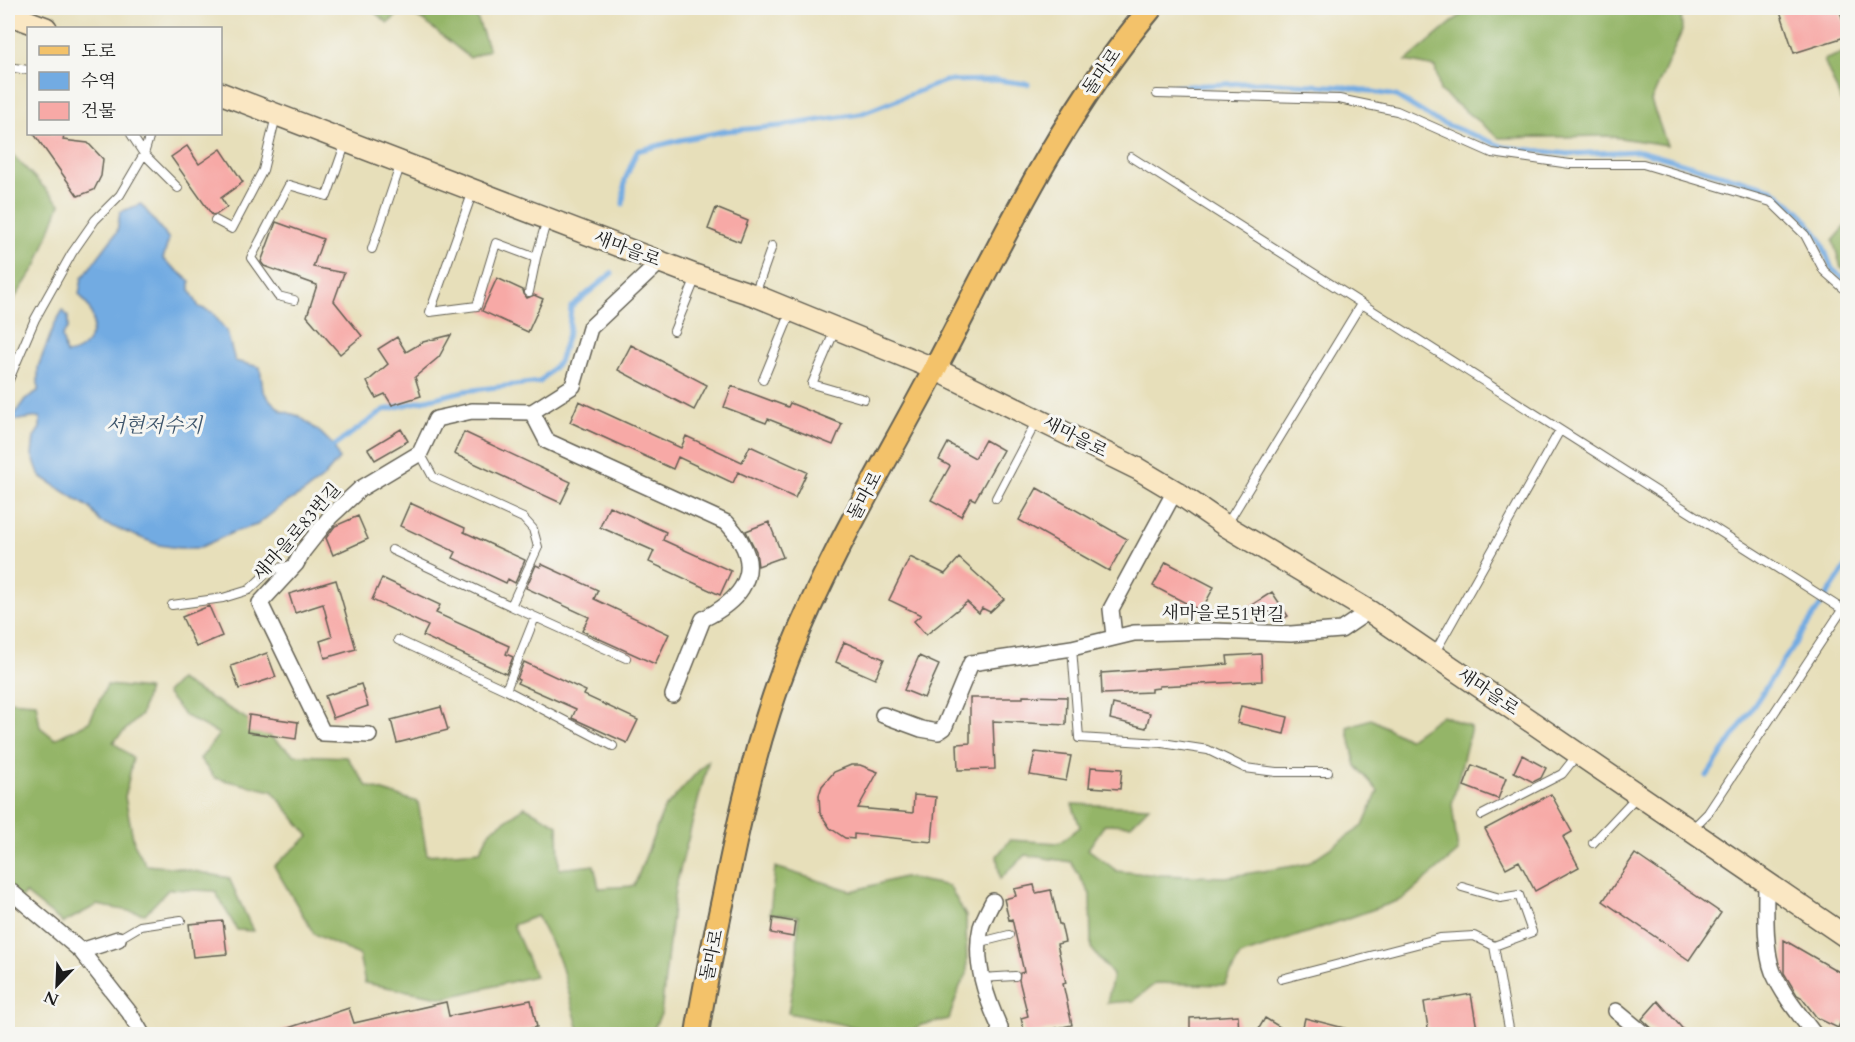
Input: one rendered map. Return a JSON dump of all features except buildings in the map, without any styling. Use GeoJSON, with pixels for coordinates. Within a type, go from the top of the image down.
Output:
{"type":"FeatureCollection","features":[{"type":"Feature","properties":{"kind":"main road","name":"돌마로"},"geometry":{"type":"LineString","coordinates":[[697,1035],[735,839],[758,747],[788,659],[856,511],[935,369],[1046,159],[1108,62],[1151,8]]}},
{"type":"Feature","properties":{"kind":"street"},"geometry":{"type":"LineString","coordinates":[[8,14],[43,27]]}},
{"type":"Feature","properties":{"kind":"street","name":"새마을로"},"geometry":{"type":"LineString","coordinates":[[222,94],[697,276],[754,295],[935,369],[1137,469],[1175,491],[1226,526],[1369,611],[1848,938]]}},
{"type":"Feature","properties":{"kind":"street"},"geometry":{"type":"LineString","coordinates":[[420,453],[436,419],[472,411],[532,412],[573,386],[590,328],[661,261]]}},
{"type":"Feature","properties":{"kind":"street"},"geometry":{"type":"LineString","coordinates":[[532,412],[547,441],[727,523],[742,542],[748,560],[745,586],[722,610],[703,620],[673,695]]}},
{"type":"Feature","properties":{"kind":"street","name":"새마을로83번길"},"geometry":{"type":"LineString","coordinates":[[369,735],[323,733],[261,603],[296,564],[303,551],[330,517],[360,489],[420,453]]}},
{"type":"Feature","properties":{"kind":"street"},"geometry":{"type":"LineString","coordinates":[[1114,636],[1111,609],[1175,491]]}},
{"type":"Feature","properties":{"kind":"street","name":"새마을로51번길"},"geometry":{"type":"LineString","coordinates":[[883,715],[921,729],[938,732],[944,728],[971,663],[1072,648],[1134,633],[1191,631],[1291,634],[1341,630],[1369,611]]}},
{"type":"Feature","properties":{"kind":"street"},"geometry":{"type":"LineString","coordinates":[[1766,882],[1765,923],[1772,969],[1787,999],[1814,1035]]}},
{"type":"Feature","properties":{"kind":"street"},"geometry":{"type":"LineString","coordinates":[[8,889],[81,951],[129,1012],[142,1035]]}},
{"type":"Feature","properties":{"kind":"street"},"geometry":{"type":"LineString","coordinates":[[993,901],[981,927],[981,978],[1000,1028],[998,1035]]}},
{"type":"Feature","properties":{"kind":"street"},"geometry":{"type":"LineString","coordinates":[[81,951],[118,939]]}},
{"type":"Feature","properties":{"kind":"street"},"geometry":{"type":"LineString","coordinates":[[1616,1011],[1644,1035]]}},
{"type":"Feature","properties":{"kind":"lane"},"geometry":{"type":"LineString","coordinates":[[8,67],[27,70]]}},
{"type":"Feature","properties":{"kind":"lane"},"geometry":{"type":"LineString","coordinates":[[1157,94],[1339,99],[1397,111],[1492,153],[1570,164],[1643,164],[1771,202],[1805,235],[1824,271],[1848,292]]}},
{"type":"Feature","properties":{"kind":"lane"},"geometry":{"type":"LineString","coordinates":[[215,220],[232,229],[263,170],[276,114]]}},
{"type":"Feature","properties":{"kind":"lane"},"geometry":{"type":"LineString","coordinates":[[132,135],[144,154],[178,188]]}},
{"type":"Feature","properties":{"kind":"lane"},"geometry":{"type":"LineString","coordinates":[[8,382],[35,319],[72,253],[95,220],[120,195],[144,154],[150,135]]}},
{"type":"Feature","properties":{"kind":"lane"},"geometry":{"type":"LineString","coordinates":[[294,300],[278,296],[251,258],[289,185],[327,196],[346,140]]}},
{"type":"Feature","properties":{"kind":"lane"},"geometry":{"type":"LineString","coordinates":[[1131,157],[1845,611]]}},
{"type":"Feature","properties":{"kind":"lane"},"geometry":{"type":"LineString","coordinates":[[372,249],[401,161]]}},
{"type":"Feature","properties":{"kind":"lane"},"geometry":{"type":"LineString","coordinates":[[474,190],[430,312],[477,306],[496,243],[536,258]]}},
{"type":"Feature","properties":{"kind":"lane"},"geometry":{"type":"LineString","coordinates":[[529,292],[547,219]]}},
{"type":"Feature","properties":{"kind":"lane"},"geometry":{"type":"LineString","coordinates":[[754,295],[772,246]]}},
{"type":"Feature","properties":{"kind":"lane"},"geometry":{"type":"LineString","coordinates":[[674,331],[697,276]]}},
{"type":"Feature","properties":{"kind":"lane"},"geometry":{"type":"LineString","coordinates":[[1226,526],[1361,304]]}},
{"type":"Feature","properties":{"kind":"lane"},"geometry":{"type":"LineString","coordinates":[[763,380],[792,311]]}},
{"type":"Feature","properties":{"kind":"lane"},"geometry":{"type":"LineString","coordinates":[[836,329],[812,384],[864,399]]}},
{"type":"Feature","properties":{"kind":"lane"},"geometry":{"type":"LineString","coordinates":[[996,498],[1038,418]]}},
{"type":"Feature","properties":{"kind":"lane"},"geometry":{"type":"LineString","coordinates":[[1433,655],[1560,430]]}},
{"type":"Feature","properties":{"kind":"lane"},"geometry":{"type":"LineString","coordinates":[[420,453],[433,477],[523,518],[533,529],[538,547],[511,606]]}},
{"type":"Feature","properties":{"kind":"lane"},"geometry":{"type":"LineString","coordinates":[[392,550],[626,658]]}},
{"type":"Feature","properties":{"kind":"lane"},"geometry":{"type":"LineString","coordinates":[[172,605],[223,598],[249,590],[270,570],[296,564]]}},
{"type":"Feature","properties":{"kind":"lane"},"geometry":{"type":"LineString","coordinates":[[1691,831],[1708,813],[1845,611],[1848,601]]}},
{"type":"Feature","properties":{"kind":"lane"},"geometry":{"type":"LineString","coordinates":[[506,690],[535,617]]}},
{"type":"Feature","properties":{"kind":"lane"},"geometry":{"type":"LineString","coordinates":[[398,640],[506,690],[613,746]]}},
{"type":"Feature","properties":{"kind":"lane"},"geometry":{"type":"LineString","coordinates":[[1072,648],[1079,738],[1162,743],[1208,750],[1245,768],[1276,772],[1328,772]]}},
{"type":"Feature","properties":{"kind":"lane"},"geometry":{"type":"LineString","coordinates":[[1482,815],[1562,774],[1578,754]]}},
{"type":"Feature","properties":{"kind":"lane"},"geometry":{"type":"LineString","coordinates":[[1593,843],[1638,795]]}},
{"type":"Feature","properties":{"kind":"lane"},"geometry":{"type":"LineString","coordinates":[[1281,978],[1440,938],[1474,936],[1494,946],[1532,932],[1519,895],[1500,898],[1462,887]]}},
{"type":"Feature","properties":{"kind":"lane"},"geometry":{"type":"LineString","coordinates":[[118,939],[140,926],[181,920]]}},
{"type":"Feature","properties":{"kind":"lane"},"geometry":{"type":"LineString","coordinates":[[981,942],[1010,935]]}},
{"type":"Feature","properties":{"kind":"lane"},"geometry":{"type":"LineString","coordinates":[[1494,946],[1510,1035]]}},
{"type":"Feature","properties":{"kind":"lane"},"geometry":{"type":"LineString","coordinates":[[981,978],[1015,976]]}},
{"type":"Feature","properties":{"kind":"green space"},"geometry":{"type":"Polygon","coordinates":[[[369,8],[470,8],[478,20],[489,50],[470,58],[425,22],[404,10],[388,23],[369,8]]]}},
{"type":"Feature","properties":{"kind":"green space"},"geometry":{"type":"Polygon","coordinates":[[[1469,8],[1681,8],[1682,31],[1651,101],[1667,145],[1607,136],[1499,138],[1440,91],[1435,67],[1406,61],[1469,8]]]}},
{"type":"Feature","properties":{"kind":"green space"},"geometry":{"type":"Polygon","coordinates":[[[1847,51],[1847,115],[1824,60],[1847,51]]]}},
{"type":"Feature","properties":{"kind":"green space"},"geometry":{"type":"Polygon","coordinates":[[[8,150],[60,204],[37,265],[8,308],[8,150]]]}},
{"type":"Feature","properties":{"kind":"green space"},"geometry":{"type":"Polygon","coordinates":[[[1846,226],[1847,270],[1841,267],[1833,241],[1846,226]]]}},
{"type":"Feature","properties":{"kind":"green space"},"geometry":{"type":"Polygon","coordinates":[[[179,680],[242,716],[295,755],[347,757],[367,786],[418,802],[427,855],[480,851],[490,831],[525,807],[558,825],[559,869],[594,865],[599,888],[634,886],[664,809],[709,759],[675,889],[661,1014],[651,1034],[626,1034],[619,1030],[580,1034],[560,961],[537,916],[513,925],[535,976],[445,998],[365,983],[359,955],[314,934],[274,866],[309,836],[272,791],[215,778],[200,759],[219,734],[185,716],[166,693],[179,680]]]}},
{"type":"Feature","properties":{"kind":"green space"},"geometry":{"type":"Polygon","coordinates":[[[107,685],[148,689],[141,715],[113,742],[133,758],[125,797],[134,843],[146,865],[179,868],[229,878],[253,931],[237,930],[215,891],[169,889],[145,914],[97,905],[63,923],[25,893],[8,915],[8,701],[36,703],[40,727],[55,739],[89,722],[107,685]]]}},
{"type":"Feature","properties":{"kind":"green space"},"geometry":{"type":"Polygon","coordinates":[[[1442,715],[1471,727],[1452,804],[1458,852],[1403,899],[1240,956],[1225,985],[1156,983],[1133,1001],[1107,1003],[1113,975],[1091,948],[1090,894],[1071,862],[1025,855],[1000,879],[997,856],[1010,840],[1059,843],[1080,827],[1072,804],[1149,807],[1131,825],[1105,824],[1088,849],[1117,871],[1226,877],[1306,864],[1363,826],[1378,791],[1356,766],[1347,727],[1371,719],[1408,739],[1442,715]]]}},
{"type":"Feature","properties":{"kind":"green space"},"geometry":{"type":"Polygon","coordinates":[[[775,867],[852,891],[903,877],[949,886],[966,916],[967,974],[960,986],[949,1019],[921,1025],[909,1034],[873,1034],[868,1030],[788,1013],[797,960],[798,916],[770,914],[775,867]]]}},
{"type":"Feature","properties":{"kind":"water","name":"서현저수지"},"geometry":{"type":"Polygon","coordinates":[[[141,204],[169,239],[163,259],[190,281],[190,290],[199,307],[212,312],[227,332],[235,361],[260,367],[263,391],[271,401],[282,411],[299,416],[321,433],[334,446],[339,459],[322,479],[257,525],[234,532],[199,548],[159,545],[100,522],[90,508],[40,476],[32,455],[34,437],[40,428],[40,417],[10,421],[25,399],[38,391],[38,367],[55,323],[63,310],[68,317],[68,328],[62,336],[66,354],[80,349],[89,339],[93,325],[90,310],[79,294],[82,278],[117,232],[120,212],[141,204]]]}},
{"type":"Feature","properties":{"kind":"waterway"},"geometry":{"type":"LineString","coordinates":[[623,204],[625,180],[637,151],[725,131],[780,126],[860,114],[945,81],[996,80],[1028,84]]}},
{"type":"Feature","properties":{"kind":"waterway"},"geometry":{"type":"LineString","coordinates":[[1170,87],[1262,82],[1346,87],[1396,96],[1435,120],[1504,147],[1568,154],[1640,151],[1772,189],[1800,212],[1820,238],[1832,269],[1848,282]]}},
{"type":"Feature","properties":{"kind":"waterway"},"geometry":{"type":"LineString","coordinates":[[334,446],[384,410],[464,391],[540,382],[559,362],[569,331],[571,307],[612,273]]}},
{"type":"Feature","properties":{"kind":"waterway"},"geometry":{"type":"LineString","coordinates":[[1707,776],[1848,564]]}}]}
